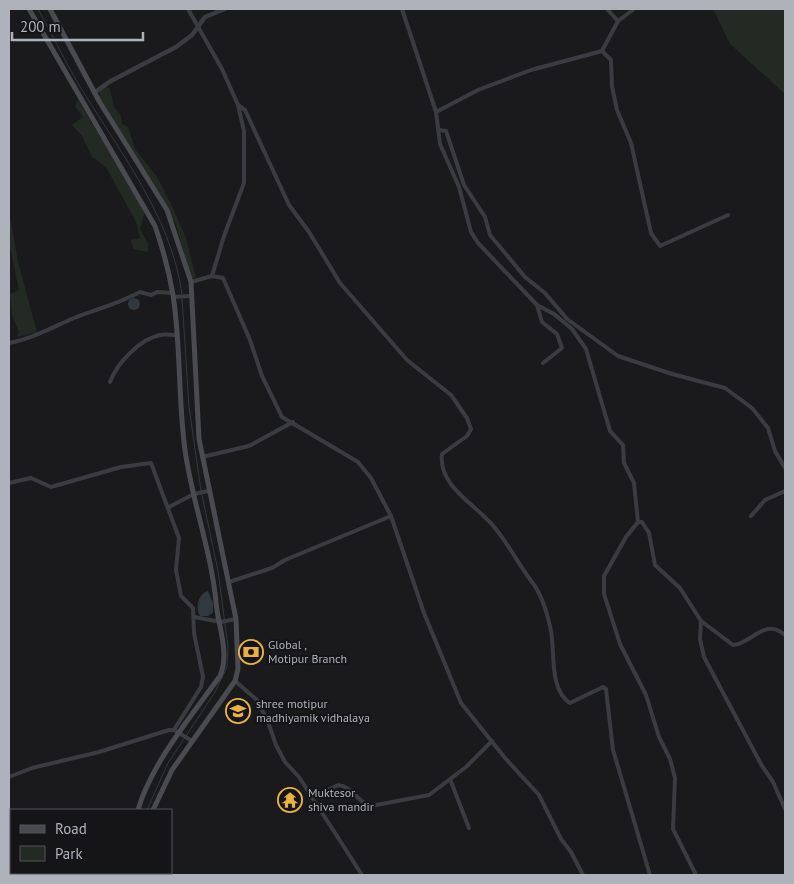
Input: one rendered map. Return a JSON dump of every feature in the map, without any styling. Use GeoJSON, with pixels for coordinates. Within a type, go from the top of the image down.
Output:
{"type":"FeatureCollection","features":[{"type":"Feature","properties":{"kind":"main road"},"geometry":{"type":"LineString","coordinates":[[29,9],[155,226],[167,260],[173,295],[184,448],[208,546],[225,663],[220,676],[155,769],[142,796],[138,809]]}},
{"type":"Feature","properties":{"kind":"main road"},"geometry":{"type":"LineString","coordinates":[[50,9],[94,93],[167,210],[191,282],[190,296],[202,457],[229,582],[238,669],[235,681],[190,740],[168,776],[153,809]]}},
{"type":"Feature","properties":{"kind":"street"},"geometry":{"type":"LineString","coordinates":[[188,9],[222,69],[238,106],[244,131],[244,184],[224,236],[212,276]]}},
{"type":"Feature","properties":{"kind":"street"},"geometry":{"type":"LineString","coordinates":[[94,93],[109,82],[176,47],[192,35],[205,17],[225,9]]}},
{"type":"Feature","properties":{"kind":"street"},"geometry":{"type":"LineString","coordinates":[[402,9],[436,112],[440,144],[458,187],[471,232],[478,243],[537,305],[554,314],[572,329],[586,349],[610,431],[623,445],[624,463],[634,483],[638,522],[626,538],[604,576],[604,594],[620,644],[646,695],[659,737],[670,759],[675,778],[673,829],[683,845],[696,875]]}},
{"type":"Feature","properties":{"kind":"street"},"geometry":{"type":"LineString","coordinates":[[606,9],[618,21]]}},
{"type":"Feature","properties":{"kind":"street"},"geometry":{"type":"LineString","coordinates":[[436,112],[478,90],[531,70],[602,51],[618,21],[634,9]]}},
{"type":"Feature","properties":{"kind":"street"},"geometry":{"type":"LineString","coordinates":[[602,51],[611,60],[612,86],[616,110],[631,143],[651,233],[660,246],[728,215]]}},
{"type":"Feature","properties":{"kind":"street"},"geometry":{"type":"LineString","coordinates":[[238,106],[245,110],[289,204],[309,232],[340,283],[378,329],[407,360],[451,395],[470,423],[471,429],[467,436],[442,454],[441,463],[444,473],[462,496],[494,526],[534,586],[548,617],[554,672],[563,697],[570,703],[597,688],[603,687],[606,689],[613,750],[650,875]]}},
{"type":"Feature","properties":{"kind":"street"},"geometry":{"type":"LineString","coordinates":[[439,130],[446,132],[464,185],[485,217],[490,235],[526,277],[544,293],[567,319],[618,356],[672,374],[725,388],[752,408],[768,428],[775,451],[785,468]]}},
{"type":"Feature","properties":{"kind":"street"},"geometry":{"type":"LineString","coordinates":[[191,282],[212,276],[223,278],[250,340],[262,376],[272,393],[279,412],[282,416],[358,462],[371,478],[391,516],[413,584],[451,683],[461,703],[492,742],[539,794],[561,839],[571,852],[583,875]]}},
{"type":"Feature","properties":{"kind":"street"},"geometry":{"type":"LineString","coordinates":[[9,343],[22,341],[77,317],[121,303],[140,292],[152,295],[157,292],[190,296]]}},
{"type":"Feature","properties":{"kind":"street"},"geometry":{"type":"LineString","coordinates":[[537,305],[542,322],[557,334],[562,348],[543,363]]}},
{"type":"Feature","properties":{"kind":"street"},"geometry":{"type":"LineString","coordinates":[[110,382],[118,366],[140,344],[160,335],[176,335]]}},
{"type":"Feature","properties":{"kind":"street"},"geometry":{"type":"LineString","coordinates":[[202,457],[249,446],[292,422]]}},
{"type":"Feature","properties":{"kind":"street"},"geometry":{"type":"LineString","coordinates":[[9,483],[30,478],[51,487],[121,467],[150,462],[156,470],[180,538],[176,570],[181,596],[193,608],[194,633],[203,677],[201,687],[174,730],[9,776]]}},
{"type":"Feature","properties":{"kind":"street"},"geometry":{"type":"LineString","coordinates":[[169,507],[194,494],[208,491]]}},
{"type":"Feature","properties":{"kind":"street"},"geometry":{"type":"LineString","coordinates":[[751,516],[765,500],[785,492]]}},
{"type":"Feature","properties":{"kind":"street"},"geometry":{"type":"LineString","coordinates":[[229,582],[272,568],[285,560],[391,516]]}},
{"type":"Feature","properties":{"kind":"street"},"geometry":{"type":"LineString","coordinates":[[638,522],[642,522],[649,533],[655,565],[680,588],[701,621],[733,645],[748,642],[757,632],[773,629],[785,635]]}},
{"type":"Feature","properties":{"kind":"street"},"geometry":{"type":"LineString","coordinates":[[194,617],[219,621],[233,620]]}},
{"type":"Feature","properties":{"kind":"street"},"geometry":{"type":"LineString","coordinates":[[701,621],[700,639],[704,657],[762,766],[773,782],[785,809]]}},
{"type":"Feature","properties":{"kind":"street"},"geometry":{"type":"LineString","coordinates":[[235,681],[257,700],[268,722],[276,745],[362,875]]}},
{"type":"Feature","properties":{"kind":"street"},"geometry":{"type":"LineString","coordinates":[[174,730],[190,740]]}},
{"type":"Feature","properties":{"kind":"street"},"geometry":{"type":"LineString","coordinates":[[312,798],[330,788],[341,785],[364,804],[371,806],[429,795],[492,742]]}},
{"type":"Feature","properties":{"kind":"street"},"geometry":{"type":"LineString","coordinates":[[450,779],[469,828]]}},
{"type":"Feature","properties":{"kind":"green space"},"geometry":{"type":"Polygon","coordinates":[[[713,9],[785,9],[785,94],[730,44],[713,9]]]}},
{"type":"Feature","properties":{"kind":"green space"},"geometry":{"type":"Polygon","coordinates":[[[105,86],[110,89],[114,107],[121,116],[122,124],[128,127],[135,149],[157,177],[172,206],[186,238],[196,278],[191,278],[176,224],[99,96],[100,91],[105,86]]]}},
{"type":"Feature","properties":{"kind":"green space"},"geometry":{"type":"Polygon","coordinates":[[[78,100],[145,211],[140,229],[148,243],[148,252],[133,249],[131,240],[140,238],[136,222],[106,167],[92,157],[82,136],[72,125],[83,117],[75,106],[78,100]]]}},
{"type":"Feature","properties":{"kind":"green space"},"geometry":{"type":"Polygon","coordinates":[[[9,211],[18,262],[37,332],[17,337],[19,332],[12,315],[10,294],[19,290],[9,242],[9,211]]]}},
{"type":"Feature","properties":{"kind":"shaded area"},"geometry":{"type":"Polygon","coordinates":[[[132,298],[136,298],[140,304],[136,310],[132,310],[128,306],[128,302],[132,298]]]}},
{"type":"Feature","properties":{"kind":"shaded area"},"geometry":{"type":"Polygon","coordinates":[[[208,591],[213,603],[213,613],[208,616],[200,616],[198,613],[198,602],[202,595],[208,591]]]}},
{"type":"Feature","properties":{"kind":"waterway"},"geometry":{"type":"LineString","coordinates":[[38,9],[76,80],[140,182],[154,209],[176,265],[182,294]]}},
{"type":"Feature","properties":{"kind":"waterway"},"geometry":{"type":"LineString","coordinates":[[182,298],[189,407],[201,491]]}},
{"type":"Feature","properties":{"kind":"waterway"},"geometry":{"type":"LineString","coordinates":[[147,809],[168,763],[215,692],[227,667],[228,647],[218,571],[202,495]]}},
{"type":"Feature","properties":{"kind":"place","name":"Global , Motipur Branch"},"geometry":{"type":"Point","coordinates":[251,652]}},
{"type":"Feature","properties":{"kind":"place","name":"shree motipur madhiyamik vidhalaya"},"geometry":{"type":"Point","coordinates":[238,711]}},
{"type":"Feature","properties":{"kind":"place","name":"Muktesor shiva mandir"},"geometry":{"type":"Point","coordinates":[290,800]}}]}
